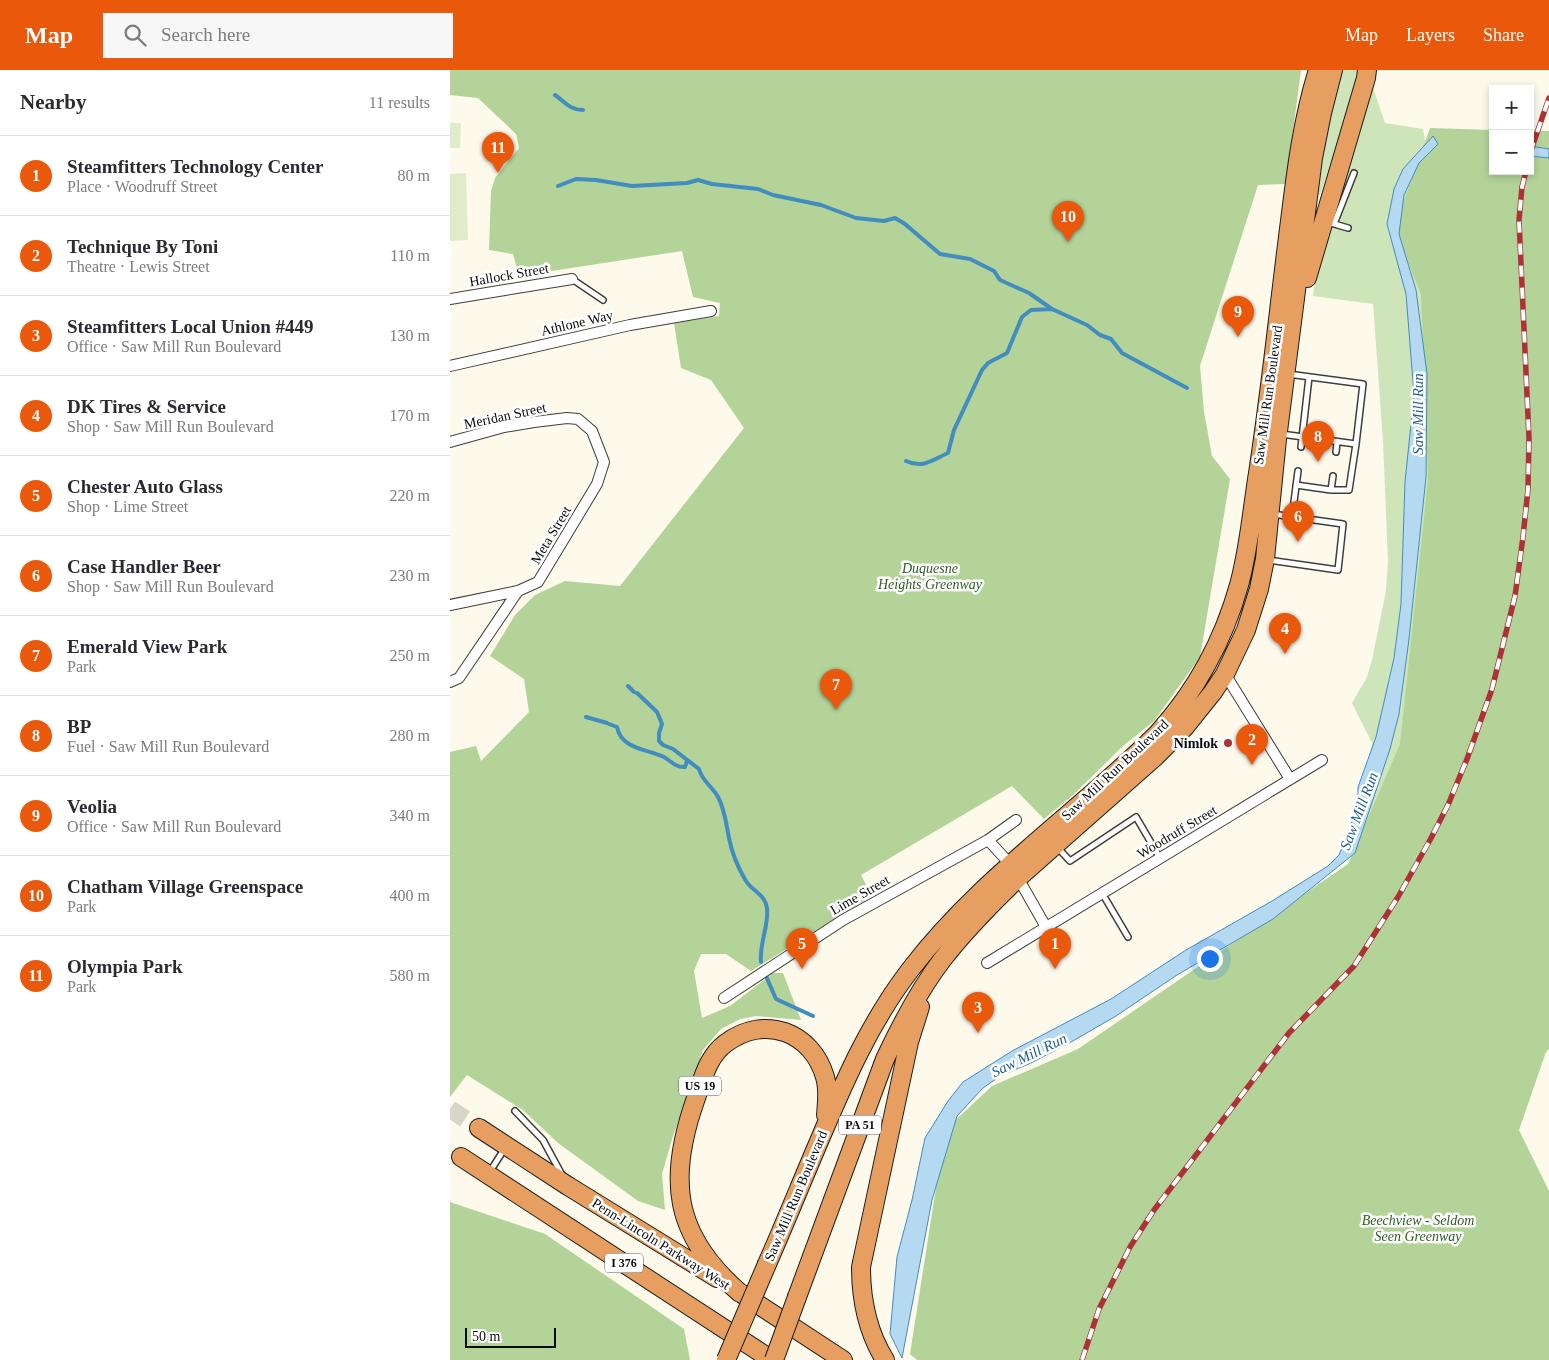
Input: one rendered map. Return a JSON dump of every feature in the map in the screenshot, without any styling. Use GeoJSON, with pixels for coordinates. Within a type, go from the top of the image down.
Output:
{"type":"FeatureCollection","features":[{"type":"Feature","properties":{"kind":"highway","name":"Saw Mill Run Boulevard"},"geometry":{"type":"LineString","coordinates":[[726,1360],[857,1054],[869,1032],[911,968],[946,928],[1014,872],[1158,733],[1182,705],[1218,643],[1234,602],[1244,564],[1263,438],[1299,156],[1318,70]]}},
{"type":"Feature","properties":{"kind":"highway","name":"Saw Mill Run Boulevard"},"geometry":{"type":"LineString","coordinates":[[773,1360],[885,1059],[910,1008],[941,961],[1014,872],[1055,845],[1170,743],[1200,710],[1225,674],[1236,652],[1253,608],[1265,559],[1278,434],[1317,135],[1333,70]]}},
{"type":"Feature","properties":{"kind":"highway"},"geometry":{"type":"LineString","coordinates":[[1291,331],[1329,222],[1366,78],[1366,70]]}},
{"type":"Feature","properties":{"kind":"highway"},"geometry":{"type":"LineString","coordinates":[[1218,643],[1225,674]]}},
{"type":"Feature","properties":{"kind":"highway"},"geometry":{"type":"LineString","coordinates":[[885,1360],[870,1331],[866,1316],[861,1283],[861,1267],[909,1042],[924,999],[941,961]]}},
{"type":"Feature","properties":{"kind":"highway","name":"US 19"},"geometry":{"type":"LineString","coordinates":[[740,1293],[715,1269],[700,1249],[687,1223],[680,1196],[679,1163],[684,1139],[690,1114],[712,1058],[725,1043],[739,1035],[754,1030],[766,1028],[778,1030],[799,1039],[816,1056],[825,1077],[828,1098],[824,1129]]}},
{"type":"Feature","properties":{"kind":"highway","name":"Penn-Lincoln Parkway West"},"geometry":{"type":"LineString","coordinates":[[480,1128],[843,1360]]}},
{"type":"Feature","properties":{"kind":"highway","name":"I 376"},"geometry":{"type":"LineString","coordinates":[[461,1157],[773,1360]]}},
{"type":"Feature","properties":{"kind":"street","name":"Hallock Street"},"geometry":{"type":"LineString","coordinates":[[450,299],[572,279]]}},
{"type":"Feature","properties":{"kind":"street","name":"Athlone Way"},"geometry":{"type":"LineString","coordinates":[[450,366],[630,325],[711,311]]}},
{"type":"Feature","properties":{"kind":"street","name":"Meridan Street"},"geometry":{"type":"LineString","coordinates":[[450,442],[504,427],[567,418],[578,419],[592,430]]}},
{"type":"Feature","properties":{"kind":"street","name":"Meta Street"},"geometry":{"type":"LineString","coordinates":[[450,682],[459,678],[518,591],[538,582],[597,484],[604,462],[592,430]]}},
{"type":"Feature","properties":{"kind":"street"},"geometry":{"type":"LineString","coordinates":[[450,605],[518,591]]}},
{"type":"Feature","properties":{"kind":"street"},"geometry":{"type":"LineString","coordinates":[[1225,674],[1290,779]]}},
{"type":"Feature","properties":{"kind":"street","name":"Woodruff Street"},"geometry":{"type":"LineString","coordinates":[[988,963],[1322,760]]}},
{"type":"Feature","properties":{"kind":"street","name":"Lime Street"},"geometry":{"type":"LineString","coordinates":[[724,998],[851,916],[988,840],[1016,820]]}},
{"type":"Feature","properties":{"kind":"street"},"geometry":{"type":"LineString","coordinates":[[988,840],[1014,872],[1046,927]]}},
{"type":"Feature","properties":{"kind":"lane"},"geometry":{"type":"LineString","coordinates":[[1348,228],[1329,222],[1354,173]]}},
{"type":"Feature","properties":{"kind":"lane"},"geometry":{"type":"LineString","coordinates":[[572,279],[603,300]]}},
{"type":"Feature","properties":{"kind":"lane"},"geometry":{"type":"LineString","coordinates":[[1286,374],[1363,384],[1350,490],[1331,490],[1296,485]]}},
{"type":"Feature","properties":{"kind":"lane"},"geometry":{"type":"LineString","coordinates":[[1301,447],[1309,377]]}},
{"type":"Feature","properties":{"kind":"lane"},"geometry":{"type":"LineString","coordinates":[[1278,434],[1356,444]]}},
{"type":"Feature","properties":{"kind":"lane"},"geometry":{"type":"LineString","coordinates":[[1336,452],[1337,442]]}},
{"type":"Feature","properties":{"kind":"lane"},"geometry":{"type":"LineString","coordinates":[[1292,517],[1298,471]]}},
{"type":"Feature","properties":{"kind":"lane"},"geometry":{"type":"LineString","coordinates":[[1331,490],[1332,476]]}},
{"type":"Feature","properties":{"kind":"lane"},"geometry":{"type":"LineString","coordinates":[[1265,559],[1338,570],[1343,524],[1270,514]]}},
{"type":"Feature","properties":{"kind":"lane"},"geometry":{"type":"LineString","coordinates":[[1055,845],[1070,861],[1136,817],[1160,858]]}},
{"type":"Feature","properties":{"kind":"lane"},"geometry":{"type":"LineString","coordinates":[[1102,893],[1128,938]]}},
{"type":"Feature","properties":{"kind":"lane"},"geometry":{"type":"LineString","coordinates":[[514,1111],[543,1140],[568,1186]]}},
{"type":"Feature","properties":{"kind":"lane"},"geometry":{"type":"LineString","coordinates":[[488,1174],[506,1146]]}},
{"type":"Feature","properties":{"kind":"green space","name":"Duquesne Heights Greenway"},"geometry":{"type":"Polygon","coordinates":[[[450,70],[1301,70],[1286,184],[1258,185],[1200,366],[1204,412],[1212,456],[1230,479],[1200,657],[1154,721],[1123,746],[1074,794],[1044,819],[1012,786],[861,875],[872,896],[751,971],[726,954],[701,954],[694,971],[702,1018],[730,1006],[773,973],[783,973],[801,1020],[756,1016],[740,1019],[721,1029],[703,1050],[662,1174],[665,1210],[638,1201],[558,1143],[523,1110],[467,1075],[450,1097],[450,752],[476,746],[481,761],[529,712],[524,679],[490,656],[515,615],[535,595],[565,581],[620,586],[744,428],[711,380],[681,368],[674,323],[719,316],[720,303],[693,297],[682,251],[519,276],[513,254],[489,250],[491,191],[495,178],[519,148],[516,134],[478,98],[450,95],[450,70]]]}},
{"type":"Feature","properties":{"kind":"green space"},"geometry":{"type":"Polygon","coordinates":[[[1342,70],[1367,70],[1385,123],[1423,129],[1465,370],[1452,621],[1362,841],[1372,743],[1352,703],[1367,677],[1372,660],[1386,591],[1388,561],[1383,441],[1373,304],[1313,296],[1331,162],[1320,195],[1317,194],[1324,142],[1342,70]]]}},
{"type":"Feature","properties":{"kind":"green space"},"geometry":{"type":"Polygon","coordinates":[[[450,123],[461,123],[460,148],[450,148],[450,123]]]}},
{"type":"Feature","properties":{"kind":"green space","name":"Beechview - Seldom Seen Greenway"},"geometry":{"type":"Polygon","coordinates":[[[1430,128],[1489,130],[1489,175],[1534,175],[1534,131],[1549,131],[1549,1049],[1546,1052],[1519,1130],[1549,1191],[1549,1360],[917,1360],[910,1354],[945,1130],[992,1086],[1078,1049],[1348,864],[1400,744],[1428,479],[1421,294],[1394,228],[1430,128]]]}},
{"type":"Feature","properties":{"kind":"green space"},"geometry":{"type":"Polygon","coordinates":[[[466,173],[468,240],[450,241],[450,174],[466,173]]]}},
{"type":"Feature","properties":{"kind":"green space"},"geometry":{"type":"Polygon","coordinates":[[[450,1202],[545,1234],[684,1329],[690,1360],[450,1360],[450,1202]]]}},
{"type":"Feature","properties":{"kind":"water","name":"Saw Mill Run"},"geometry":{"type":"Polygon","coordinates":[[[1433,136],[1438,144],[1419,163],[1404,195],[1399,234],[1416,290],[1427,374],[1426,477],[1409,639],[1399,714],[1390,749],[1355,853],[1273,919],[1177,975],[1116,1016],[1071,1042],[1031,1063],[1000,1076],[983,1088],[957,1116],[932,1200],[902,1358],[890,1334],[897,1257],[912,1200],[925,1138],[948,1101],[963,1082],[1012,1051],[1111,999],[1186,950],[1272,901],[1328,866],[1339,855],[1358,806],[1358,787],[1376,737],[1394,658],[1401,604],[1405,482],[1414,395],[1406,294],[1387,224],[1394,189],[1403,169],[1433,136]]]}},
{"type":"Feature","properties":{"kind":"water"},"geometry":{"type":"Polygon","coordinates":[[[1534,147],[1549,149],[1549,158],[1534,156],[1534,147]]]}},
{"type":"Feature","properties":{"kind":"waterway"},"geometry":{"type":"LineString","coordinates":[[555,95],[571,107],[583,110]]}},
{"type":"Feature","properties":{"kind":"waterway"},"geometry":{"type":"LineString","coordinates":[[558,186],[576,179],[632,186],[687,183],[698,180],[712,184],[758,189],[773,195],[821,205],[856,218],[884,221],[895,218],[905,224],[940,254],[970,259],[994,271],[1000,280],[1029,293],[1052,309]]}},
{"type":"Feature","properties":{"kind":"waterway"},"geometry":{"type":"LineString","coordinates":[[906,461],[923,464],[948,453],[954,430],[982,370],[988,363],[1007,353],[1022,317],[1031,310],[1052,309],[1087,325],[1100,335],[1111,339],[1122,353],[1187,388]]}},
{"type":"Feature","properties":{"kind":"waterway"},"geometry":{"type":"LineString","coordinates":[[628,686],[634,692]]}},
{"type":"Feature","properties":{"kind":"waterway"},"geometry":{"type":"LineString","coordinates":[[637,693],[657,712],[662,724],[659,741],[699,769],[702,777],[716,793],[725,817],[729,838],[738,866],[749,884],[766,903],[767,921],[761,948],[761,962]]}},
{"type":"Feature","properties":{"kind":"waterway"},"geometry":{"type":"LineString","coordinates":[[586,717],[607,723]]}},
{"type":"Feature","properties":{"kind":"waterway"},"geometry":{"type":"LineString","coordinates":[[609,724],[617,727],[619,734],[629,744],[664,757],[679,766],[685,767],[687,761]]}},
{"type":"Feature","properties":{"kind":"waterway"},"geometry":{"type":"LineString","coordinates":[[766,976],[776,999],[813,1016]]}},
{"type":"Feature","properties":{"kind":"tunnel"},"geometry":{"type":"LineString","coordinates":[[450,1109],[479,1128]]}},
{"type":"Feature","properties":{"kind":"railway"},"geometry":{"type":"LineString","coordinates":[[1534,141],[1549,98]]}},
{"type":"Feature","properties":{"kind":"railway"},"geometry":{"type":"LineString","coordinates":[[1082,1360],[1099,1309],[1130,1247],[1154,1210],[1289,1033],[1354,966],[1398,897],[1430,840],[1448,805],[1467,759],[1492,689],[1515,596],[1528,489],[1529,438],[1519,220],[1525,175]]}},
{"type":"Feature","properties":{"kind":"place","name":"Olympia Park"},"geometry":{"type":"Point","coordinates":[498,173]}},
{"type":"Feature","properties":{"kind":"place","name":"Chatham Village Greenspace"},"geometry":{"type":"Point","coordinates":[1068,242]}},
{"type":"Feature","properties":{"kind":"place","name":"Veolia"},"geometry":{"type":"Point","coordinates":[1238,337]}},
{"type":"Feature","properties":{"kind":"place","name":"BP"},"geometry":{"type":"Point","coordinates":[1318,462]}},
{"type":"Feature","properties":{"kind":"place","name":"Case Handler Beer"},"geometry":{"type":"Point","coordinates":[1298,542]}},
{"type":"Feature","properties":{"kind":"place","name":"DK Tires & Service"},"geometry":{"type":"Point","coordinates":[1285,654]}},
{"type":"Feature","properties":{"kind":"place","name":"Emerald View Park"},"geometry":{"type":"Point","coordinates":[836,710]}},
{"type":"Feature","properties":{"kind":"place","name":"Nimlok"},"geometry":{"type":"Point","coordinates":[1228,743]}},
{"type":"Feature","properties":{"kind":"place","name":"Technique By Toni"},"geometry":{"type":"Point","coordinates":[1252,765]}},
{"type":"Feature","properties":{"kind":"place","name":"Chester Auto Glass"},"geometry":{"type":"Point","coordinates":[802,969]}},
{"type":"Feature","properties":{"kind":"place","name":"Steamfitters Technology Center"},"geometry":{"type":"Point","coordinates":[1055,969]}},
{"type":"Feature","properties":{"kind":"place","name":"Steamfitters Local Union #449"},"geometry":{"type":"Point","coordinates":[978,1033]}}]}
